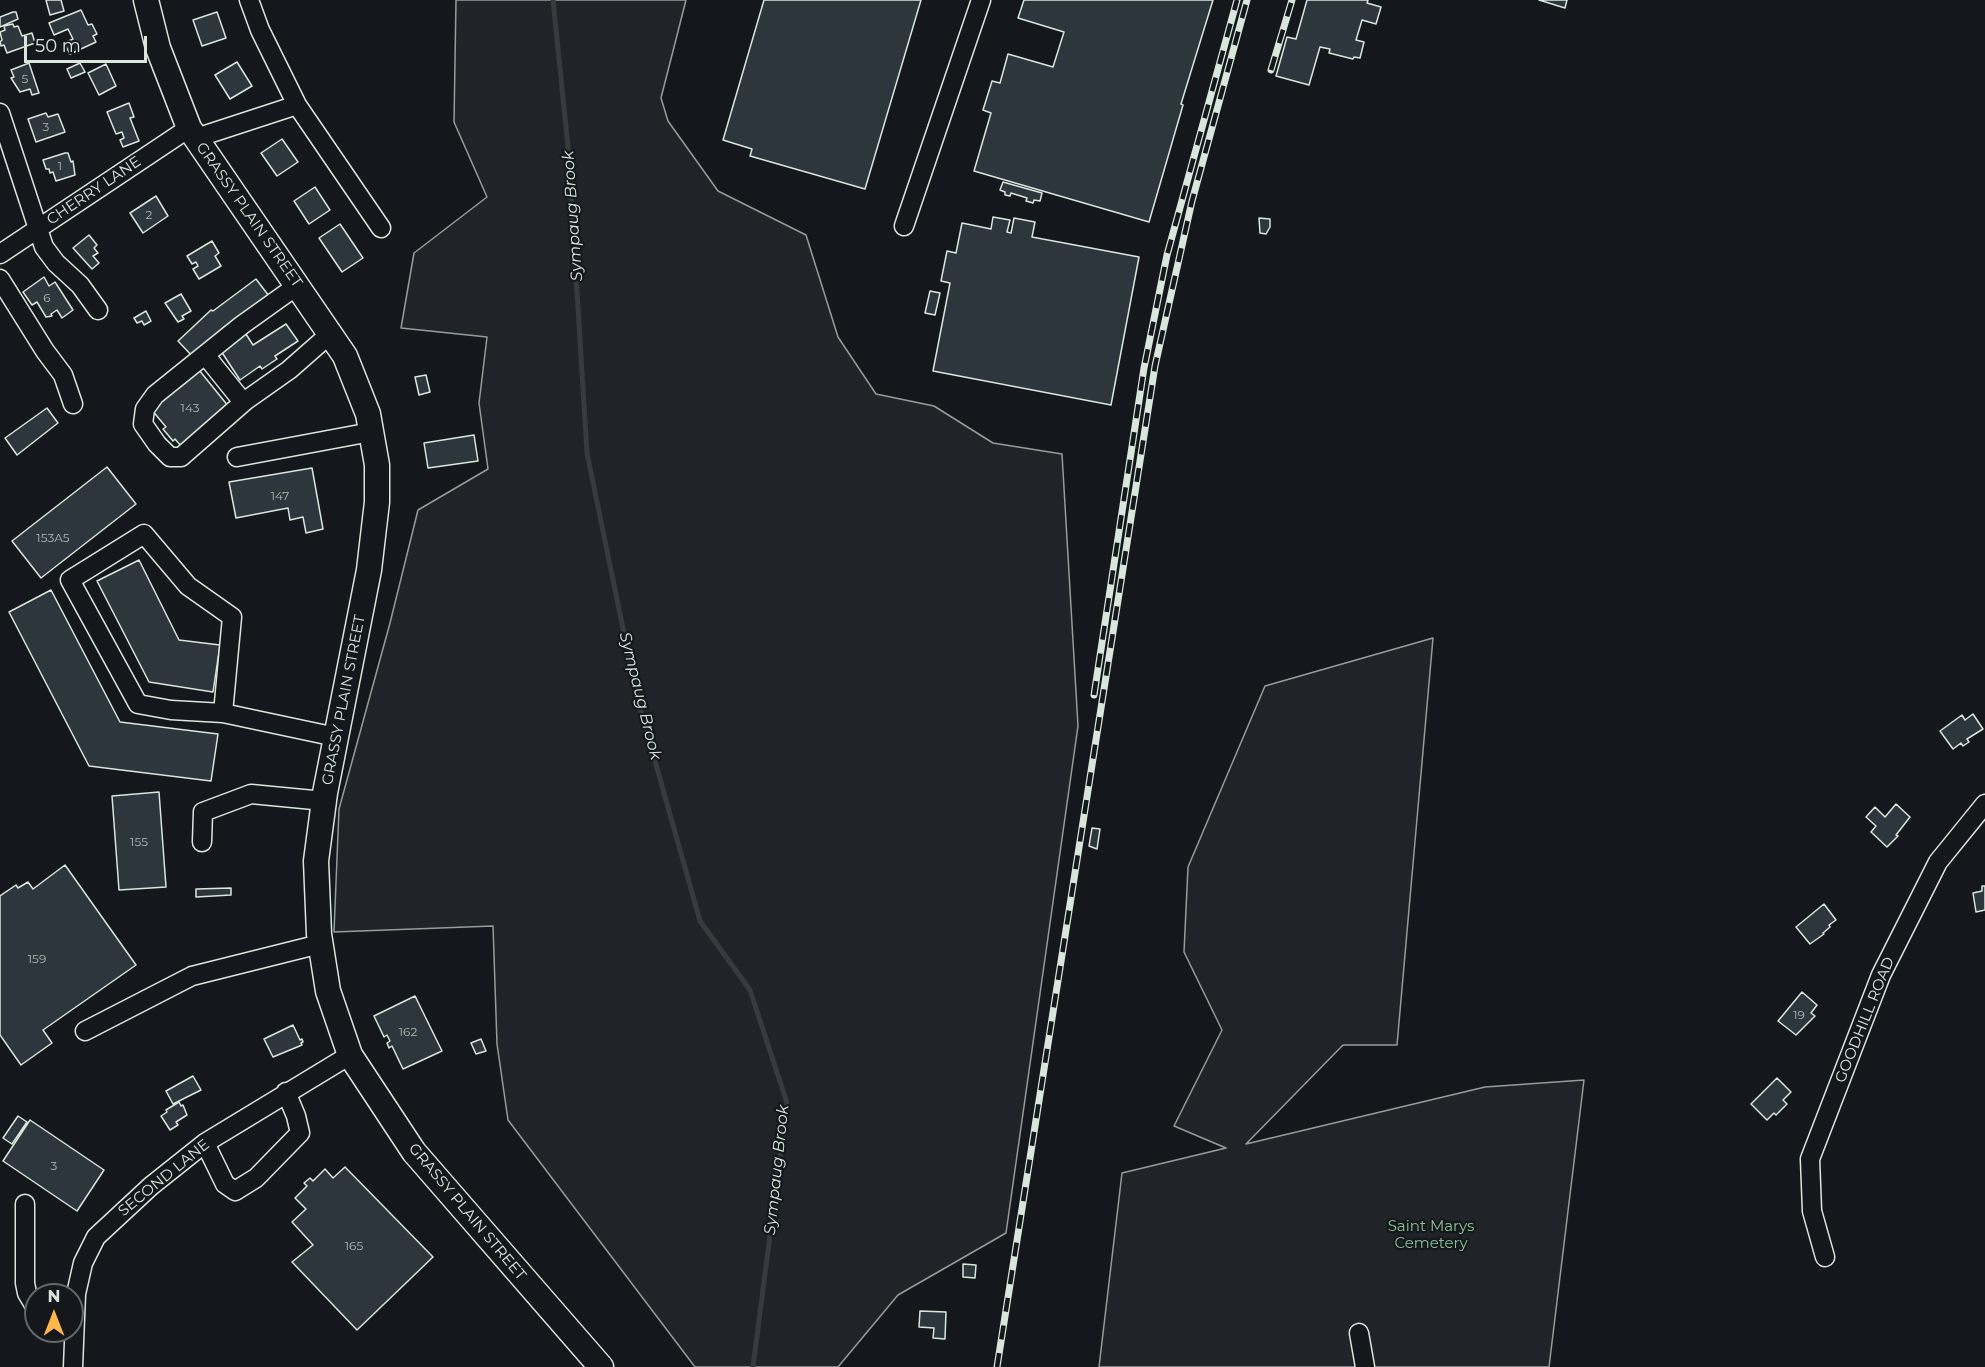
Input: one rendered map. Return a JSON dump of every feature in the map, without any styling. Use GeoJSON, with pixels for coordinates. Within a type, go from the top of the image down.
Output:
{"type":"FeatureCollection","features":[{"type":"Feature","properties":{"kind":"main road","name":"GRASSY PLAIN STREET"},"geometry":{"type":"LineString","coordinates":[[146,0],[158,48],[192,133],[345,356],[368,414],[377,465],[377,502],[369,570],[324,801],[316,861],[320,944],[328,991],[350,1055],[414,1152],[601,1367]]}},
{"type":"Feature","properties":{"kind":"street"},"geometry":{"type":"LineString","coordinates":[[249,0],[260,30],[297,105],[381,228]]}},
{"type":"Feature","properties":{"kind":"street"},"geometry":{"type":"LineString","coordinates":[[904,226],[981,0]]}},
{"type":"Feature","properties":{"kind":"street","name":"CHERRY LANE"},"geometry":{"type":"LineString","coordinates":[[0,254],[192,133],[297,105]]}},
{"type":"Feature","properties":{"kind":"street"},"geometry":{"type":"LineString","coordinates":[[0,113],[44,247],[56,263],[80,285],[98,310]]}},
{"type":"Feature","properties":{"kind":"street"},"geometry":{"type":"LineString","coordinates":[[0,279],[45,351],[63,375],[73,404]]}},
{"type":"Feature","properties":{"kind":"street"},"geometry":{"type":"LineString","coordinates":[[298,285],[155,395],[145,409],[143,424],[157,444],[170,457],[181,457],[243,402],[289,370],[330,334]]}},
{"type":"Feature","properties":{"kind":"street"},"geometry":{"type":"LineString","coordinates":[[206,356],[243,402]]}},
{"type":"Feature","properties":{"kind":"street"},"geometry":{"type":"LineString","coordinates":[[237,457],[371,432]]}},
{"type":"Feature","properties":{"kind":"street"},"geometry":{"type":"LineString","coordinates":[[223,713],[232,617],[188,586],[144,534],[70,580],[138,704],[171,710],[223,713],[336,736]]}},
{"type":"Feature","properties":{"kind":"street"},"geometry":{"type":"LineString","coordinates":[[202,842],[203,812],[251,794],[324,801]]}},
{"type":"Feature","properties":{"kind":"street","name":"GOODHILL ROAD"},"geometry":{"type":"LineString","coordinates":[[1825,1257],[1812,1211],[1810,1158],[1878,983],[1938,862],[1985,804]]}},
{"type":"Feature","properties":{"kind":"street"},"geometry":{"type":"LineString","coordinates":[[85,1031],[192,976],[320,944]]}},
{"type":"Feature","properties":{"kind":"street","name":"SECOND LANE"},"geometry":{"type":"LineString","coordinates":[[78,1283],[83,1263],[96,1237],[151,1186],[204,1143],[350,1055]]}},
{"type":"Feature","properties":{"kind":"street"},"geometry":{"type":"LineString","coordinates":[[204,1143],[225,1184],[235,1191],[256,1178],[300,1133],[286,1092]]}},
{"type":"Feature","properties":{"kind":"street"},"geometry":{"type":"LineString","coordinates":[[25,1283],[26,1204]]}},
{"type":"Feature","properties":{"kind":"street"},"geometry":{"type":"LineString","coordinates":[[1359,1333],[1365,1367]]}},
{"type":"Feature","properties":{"kind":"street","name":"SECOND LANE"},"geometry":{"type":"LineString","coordinates":[[73,1343],[73,1367]]}},
{"type":"Feature","properties":{"kind":"green space"},"geometry":{"type":"Polygon","coordinates":[[[456,0],[686,0],[661,98],[668,121],[718,191],[806,235],[838,337],[876,394],[934,406],[993,443],[1062,454],[1078,726],[1006,1233],[898,1295],[838,1367],[695,1367],[508,1120],[497,1044],[493,926],[334,932],[339,809],[418,510],[488,469],[479,403],[487,337],[401,328],[414,253],[487,197],[454,122],[456,0]]]}},
{"type":"Feature","properties":{"kind":"green space","name":"Saint Marys Cemetery"},"geometry":{"type":"Polygon","coordinates":[[[1433,638],[1397,1045],[1343,1045],[1246,1144],[1485,1087],[1584,1080],[1549,1367],[1099,1367],[1122,1173],[1226,1148],[1174,1126],[1222,1030],[1184,952],[1188,867],[1265,686],[1433,638]]]}},
{"type":"Feature","properties":{"kind":"building"},"geometry":{"type":"Polygon","coordinates":[[[46,0],[61,0],[64,11],[50,15],[46,0]]]}},
{"type":"Feature","properties":{"kind":"building"},"geometry":{"type":"Polygon","coordinates":[[[764,0],[921,0],[865,189],[750,156],[752,149],[723,140],[764,0]]]}},
{"type":"Feature","properties":{"kind":"building"},"geometry":{"type":"Polygon","coordinates":[[[1024,0],[1213,0],[1181,104],[1183,105],[1149,222],[974,171],[991,113],[983,110],[992,81],[1000,83],[1008,54],[1053,67],[1064,32],[1018,18],[1024,0]]]}},
{"type":"Feature","properties":{"kind":"building"},"geometry":{"type":"Polygon","coordinates":[[[1307,0],[1368,0],[1367,3],[1381,7],[1376,24],[1362,20],[1356,40],[1364,42],[1360,58],[1354,57],[1353,59],[1329,53],[1330,49],[1320,47],[1309,85],[1276,76],[1287,37],[1296,39],[1307,0]]]}},
{"type":"Feature","properties":{"kind":"building"},"geometry":{"type":"Polygon","coordinates":[[[1539,0],[1567,0],[1565,8],[1539,0]]]}},
{"type":"Feature","properties":{"kind":"building"},"geometry":{"type":"Polygon","coordinates":[[[81,10],[88,25],[92,24],[97,34],[93,36],[96,42],[70,54],[64,43],[73,39],[68,29],[54,35],[49,23],[81,10]]]}},
{"type":"Feature","properties":{"kind":"building"},"geometry":{"type":"Polygon","coordinates":[[[16,12],[18,19],[0,27],[0,17],[16,12]]]}},
{"type":"Feature","properties":{"kind":"building"},"geometry":{"type":"Polygon","coordinates":[[[217,12],[226,38],[202,46],[193,20],[217,12]]]}},
{"type":"Feature","properties":{"kind":"building"},"geometry":{"type":"Polygon","coordinates":[[[13,24],[14,27],[18,26],[22,36],[32,33],[35,43],[7,53],[4,45],[1,46],[0,32],[5,30],[4,26],[13,24]]]}},
{"type":"Feature","properties":{"kind":"building"},"geometry":{"type":"Polygon","coordinates":[[[237,62],[252,86],[230,99],[215,75],[237,62]]]}},
{"type":"Feature","properties":{"kind":"building"},"geometry":{"type":"Polygon","coordinates":[[[29,63],[39,93],[32,95],[30,89],[20,92],[11,78],[14,77],[11,70],[29,63]]]}},
{"type":"Feature","properties":{"kind":"building"},"geometry":{"type":"Polygon","coordinates":[[[80,63],[85,72],[71,78],[67,69],[80,63]]]}},
{"type":"Feature","properties":{"kind":"building"},"geometry":{"type":"Polygon","coordinates":[[[106,64],[116,86],[99,95],[88,73],[106,64]]]}},
{"type":"Feature","properties":{"kind":"building"},"geometry":{"type":"Polygon","coordinates":[[[129,103],[134,117],[130,118],[139,141],[123,147],[120,140],[124,138],[122,132],[116,134],[107,112],[129,103]]]}},
{"type":"Feature","properties":{"kind":"building"},"geometry":{"type":"Polygon","coordinates":[[[46,113],[48,117],[58,114],[65,132],[36,142],[28,119],[46,113]]]}},
{"type":"Feature","properties":{"kind":"building"},"geometry":{"type":"Polygon","coordinates":[[[282,139],[298,162],[277,176],[261,153],[282,139]]]}},
{"type":"Feature","properties":{"kind":"building"},"geometry":{"type":"Polygon","coordinates":[[[68,153],[71,162],[73,161],[75,175],[56,181],[53,172],[50,173],[49,169],[46,169],[43,160],[68,153]]]}},
{"type":"Feature","properties":{"kind":"building"},"geometry":{"type":"Polygon","coordinates":[[[1003,182],[1042,193],[1040,201],[1034,200],[1033,203],[1026,201],[1027,198],[1011,193],[1010,196],[1005,195],[1005,192],[1000,190],[1003,182]]]}},
{"type":"Feature","properties":{"kind":"building"},"geometry":{"type":"Polygon","coordinates":[[[315,187],[330,210],[309,224],[294,201],[315,187]]]}},
{"type":"Feature","properties":{"kind":"building"},"geometry":{"type":"Polygon","coordinates":[[[156,196],[168,216],[143,233],[130,213],[156,196]]]}},
{"type":"Feature","properties":{"kind":"building"},"geometry":{"type":"Polygon","coordinates":[[[993,217],[1010,220],[1007,232],[1011,233],[1014,218],[1035,222],[1032,237],[1139,257],[1111,405],[933,371],[950,283],[941,281],[947,251],[956,253],[962,223],[991,229],[993,217]]]}},
{"type":"Feature","properties":{"kind":"building"},"geometry":{"type":"Polygon","coordinates":[[[1259,218],[1270,219],[1270,227],[1266,234],[1260,233],[1259,218]]]}},
{"type":"Feature","properties":{"kind":"building"},"geometry":{"type":"Polygon","coordinates":[[[340,224],[363,258],[342,272],[319,238],[340,224]]]}},
{"type":"Feature","properties":{"kind":"building"},"geometry":{"type":"Polygon","coordinates":[[[89,235],[97,245],[94,248],[98,253],[93,256],[99,263],[92,269],[73,248],[89,235]]]}},
{"type":"Feature","properties":{"kind":"building"},"geometry":{"type":"Polygon","coordinates":[[[212,241],[219,253],[215,256],[221,266],[199,279],[193,269],[198,266],[196,262],[192,264],[187,256],[212,241]]]}},
{"type":"Feature","properties":{"kind":"building"},"geometry":{"type":"Polygon","coordinates":[[[44,277],[49,286],[55,282],[73,310],[62,318],[57,310],[51,314],[52,316],[46,317],[37,302],[32,305],[23,292],[44,277]]]}},
{"type":"Feature","properties":{"kind":"building"},"geometry":{"type":"Polygon","coordinates":[[[256,279],[269,296],[224,327],[194,358],[178,341],[211,310],[213,311],[256,279]]]}},
{"type":"Feature","properties":{"kind":"building"},"geometry":{"type":"Polygon","coordinates":[[[930,291],[940,293],[935,315],[925,313],[930,291]]]}},
{"type":"Feature","properties":{"kind":"building"},"geometry":{"type":"Polygon","coordinates":[[[181,294],[191,311],[182,316],[184,319],[178,322],[165,303],[181,294]]]}},
{"type":"Feature","properties":{"kind":"building"},"geometry":{"type":"Polygon","coordinates":[[[146,311],[151,321],[144,325],[142,321],[137,323],[134,318],[146,311]]]}},
{"type":"Feature","properties":{"kind":"building"},"geometry":{"type":"Polygon","coordinates":[[[286,324],[298,341],[275,356],[277,359],[262,369],[260,366],[240,380],[221,351],[246,334],[253,345],[286,324]]]}},
{"type":"Feature","properties":{"kind":"building"},"geometry":{"type":"Polygon","coordinates":[[[199,370],[229,407],[181,446],[175,439],[173,441],[163,429],[166,427],[151,409],[199,370]]]}},
{"type":"Feature","properties":{"kind":"building"},"geometry":{"type":"Polygon","coordinates":[[[426,375],[430,392],[419,395],[415,377],[426,375]]]}},
{"type":"Feature","properties":{"kind":"building"},"geometry":{"type":"Polygon","coordinates":[[[47,408],[58,423],[17,455],[5,438],[47,408]]]}},
{"type":"Feature","properties":{"kind":"building"},"geometry":{"type":"Polygon","coordinates":[[[474,435],[478,461],[428,468],[424,443],[474,435]]]}},
{"type":"Feature","properties":{"kind":"building"},"geometry":{"type":"Polygon","coordinates":[[[107,467],[136,504],[41,578],[12,541],[107,467]]]}},
{"type":"Feature","properties":{"kind":"building"},"geometry":{"type":"Polygon","coordinates":[[[312,468],[323,529],[306,533],[303,517],[290,520],[288,508],[236,518],[229,482],[312,468]]]}},
{"type":"Feature","properties":{"kind":"building"},"geometry":{"type":"Polygon","coordinates":[[[139,560],[179,640],[220,645],[213,692],[149,682],[97,581],[139,560]]]}},
{"type":"Feature","properties":{"kind":"building"},"geometry":{"type":"Polygon","coordinates":[[[51,590],[120,722],[218,734],[211,781],[89,766],[9,612],[51,590]]]}},
{"type":"Feature","properties":{"kind":"building"},"geometry":{"type":"Polygon","coordinates":[[[1973,714],[1983,729],[1967,739],[1969,742],[1963,746],[1961,743],[1953,749],[1940,731],[1962,715],[1965,720],[1973,714]]]}},
{"type":"Feature","properties":{"kind":"building"},"geometry":{"type":"Polygon","coordinates":[[[159,792],[166,887],[119,890],[112,796],[159,792]]]}},
{"type":"Feature","properties":{"kind":"building"},"geometry":{"type":"Polygon","coordinates":[[[1896,804],[1910,817],[1896,835],[1898,836],[1887,847],[1871,832],[1876,826],[1866,817],[1875,807],[1885,817],[1896,804]]]}},
{"type":"Feature","properties":{"kind":"building"},"geometry":{"type":"Polygon","coordinates":[[[1092,828],[1100,829],[1097,849],[1089,846],[1092,828]]]}},
{"type":"Feature","properties":{"kind":"building"},"geometry":{"type":"Polygon","coordinates":[[[65,865],[136,965],[43,1030],[52,1043],[21,1065],[0,1035],[0,896],[16,885],[18,888],[28,882],[33,889],[65,865]]]}},
{"type":"Feature","properties":{"kind":"building"},"geometry":{"type":"Polygon","coordinates":[[[1982,886],[1985,886],[1985,910],[1976,912],[1973,893],[1982,891],[1982,886]]]}},
{"type":"Feature","properties":{"kind":"building"},"geometry":{"type":"Polygon","coordinates":[[[231,888],[231,895],[196,897],[196,889],[231,888]]]}},
{"type":"Feature","properties":{"kind":"building"},"geometry":{"type":"Polygon","coordinates":[[[1824,904],[1836,920],[1829,925],[1830,927],[1824,934],[1810,944],[1796,927],[1824,904]]]}},
{"type":"Feature","properties":{"kind":"building"},"geometry":{"type":"Polygon","coordinates":[[[1802,992],[1817,1005],[1811,1013],[1815,1016],[1796,1035],[1778,1021],[1802,992]]]}},
{"type":"Feature","properties":{"kind":"building"},"geometry":{"type":"Polygon","coordinates":[[[415,996],[442,1051],[403,1069],[392,1046],[389,1048],[387,1043],[390,1041],[387,1035],[384,1037],[374,1016],[415,996]]]}},
{"type":"Feature","properties":{"kind":"building"},"geometry":{"type":"Polygon","coordinates":[[[293,1025],[300,1040],[302,1039],[302,1045],[273,1057],[264,1039],[293,1025]]]}},
{"type":"Feature","properties":{"kind":"building"},"geometry":{"type":"Polygon","coordinates":[[[481,1039],[486,1051],[476,1054],[471,1043],[481,1039]]]}},
{"type":"Feature","properties":{"kind":"building"},"geometry":{"type":"Polygon","coordinates":[[[193,1076],[201,1090],[173,1104],[166,1091],[193,1076]]]}},
{"type":"Feature","properties":{"kind":"building"},"geometry":{"type":"Polygon","coordinates":[[[1777,1078],[1791,1092],[1783,1100],[1787,1104],[1767,1120],[1751,1104],[1777,1078]]]}},
{"type":"Feature","properties":{"kind":"building"},"geometry":{"type":"Polygon","coordinates":[[[179,1102],[181,1106],[183,1105],[187,1115],[176,1122],[178,1125],[170,1130],[161,1116],[179,1102]]]}},
{"type":"Feature","properties":{"kind":"building"},"geometry":{"type":"Polygon","coordinates":[[[18,1116],[27,1122],[12,1144],[3,1138],[18,1116]]]}},
{"type":"Feature","properties":{"kind":"building"},"geometry":{"type":"Polygon","coordinates":[[[30,1120],[104,1170],[77,1211],[3,1161],[30,1120]]]}},
{"type":"Feature","properties":{"kind":"building"},"geometry":{"type":"Polygon","coordinates":[[[345,1167],[433,1257],[357,1330],[292,1262],[313,1245],[292,1222],[306,1209],[295,1198],[307,1186],[304,1183],[310,1178],[313,1181],[325,1169],[333,1178],[345,1167]]]}},
{"type":"Feature","properties":{"kind":"building"},"geometry":{"type":"Polygon","coordinates":[[[963,1264],[976,1265],[975,1278],[963,1277],[963,1264]]]}},
{"type":"Feature","properties":{"kind":"building"},"geometry":{"type":"Polygon","coordinates":[[[920,1311],[946,1312],[945,1339],[933,1338],[934,1328],[919,1327],[920,1311]]]}},
{"type":"Feature","properties":{"kind":"waterway","name":"Sympaug Brook"},"geometry":{"type":"LineString","coordinates":[[553,0],[568,147],[587,453],[637,697],[700,921],[750,990],[787,1103],[753,1367]]}},
{"type":"Feature","properties":{"kind":"railway"},"geometry":{"type":"LineString","coordinates":[[1094,695],[1144,368],[1167,255],[1237,0]]}},
{"type":"Feature","properties":{"kind":"railway"},"geometry":{"type":"LineString","coordinates":[[997,1367],[1155,366],[1192,201],[1247,0]]}},
{"type":"Feature","properties":{"kind":"railway"},"geometry":{"type":"LineString","coordinates":[[1271,70],[1292,0]]}}]}
